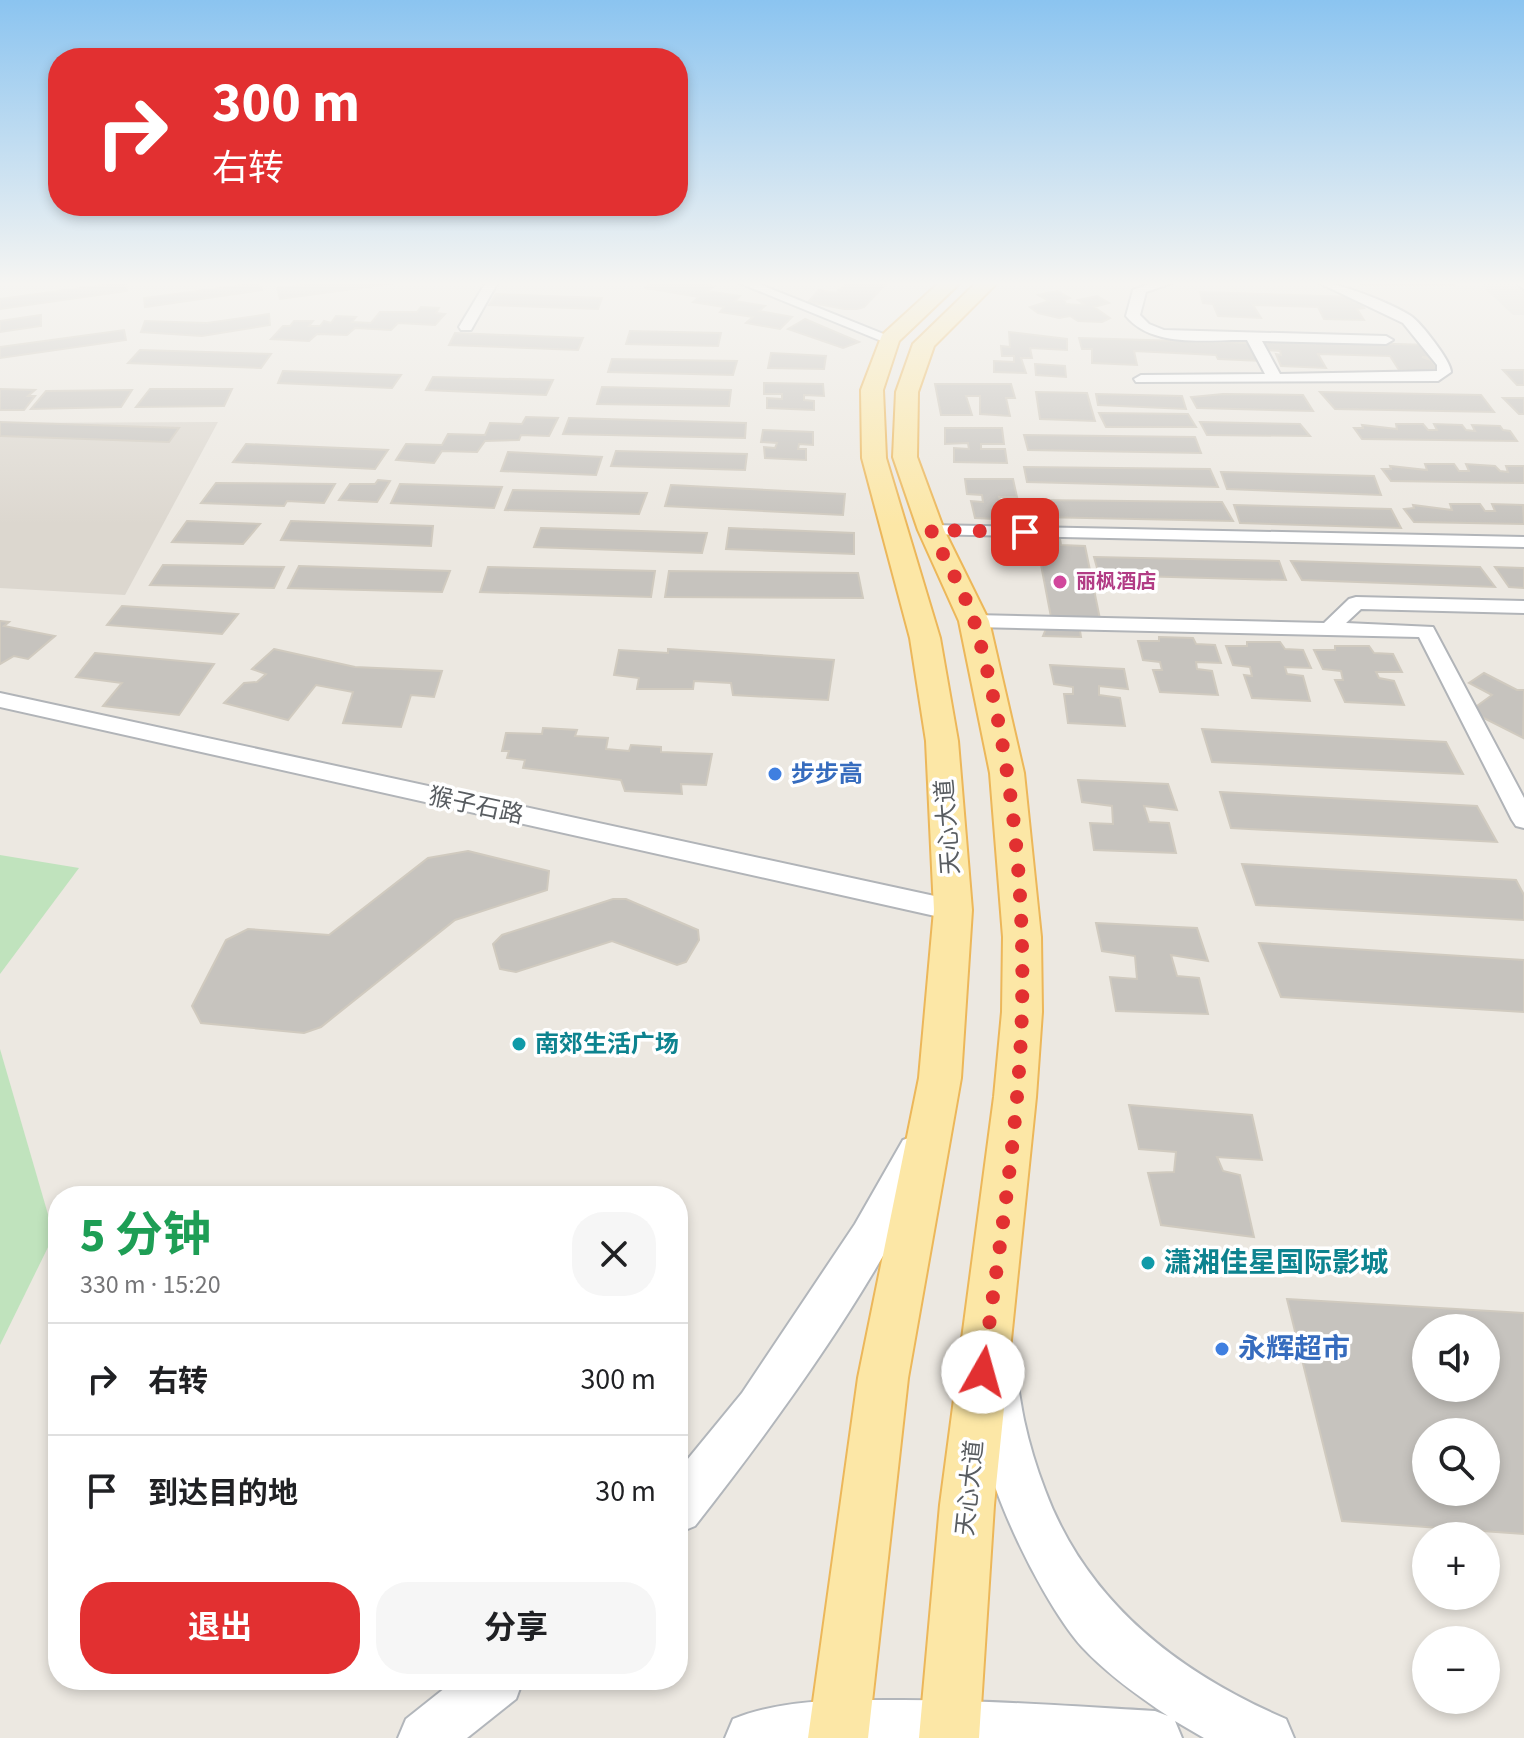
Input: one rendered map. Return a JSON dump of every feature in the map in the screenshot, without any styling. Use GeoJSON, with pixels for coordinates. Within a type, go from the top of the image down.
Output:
{"type":"FeatureCollection","features":[{"type":"Feature","properties":{"kind":"main road","name":"天心大道"},"geometry":{"type":"LineString","coordinates":[[839,1732],[883,1378],[940,1078],[953,910],[942,741],[925,638],[874,458],[872,390],[881,363]]}},
{"type":"Feature","properties":{"kind":"main road","name":"天心大道"},"geometry":{"type":"LineString","coordinates":[[917,363],[907,392],[905,457],[931,530],[974,621],[1007,773],[1022,937],[1017,1083],[967,1505],[950,1732]]}},
{"type":"Feature","properties":{"kind":"main road"},"geometry":{"type":"LineString","coordinates":[[688,1496],[758,1409],[870,1238],[929,1132]]}},
{"type":"Feature","properties":{"kind":"main road"},"geometry":{"type":"LineString","coordinates":[[991,1308],[998,1408],[1015,1479],[1045,1546],[1084,1608],[1124,1652],[1195,1703],[1267,1738]]}},
{"type":"Feature","properties":{"kind":"main road"},"geometry":{"type":"LineString","coordinates":[[425,1738],[485,1690]]}},
{"type":"Feature","properties":{"kind":"main road"},"geometry":{"type":"LineString","coordinates":[[752,1738],[839,1732],[1155,1738]]}},
{"type":"Feature","properties":{"kind":"street"},"geometry":{"type":"LineString","coordinates":[[1267,363],[1275,378]]}},
{"type":"Feature","properties":{"kind":"street"},"geometry":{"type":"LineString","coordinates":[[1141,379],[1438,377],[1444,372],[1442,363]]}},
{"type":"Feature","properties":{"kind":"street"},"geometry":{"type":"LineString","coordinates":[[931,530],[1524,542]]}},
{"type":"Feature","properties":{"kind":"street"},"geometry":{"type":"LineString","coordinates":[[1329,629],[1356,603],[1524,607]]}},
{"type":"Feature","properties":{"kind":"street"},"geometry":{"type":"LineString","coordinates":[[974,621],[1426,631],[1524,820]]}},
{"type":"Feature","properties":{"kind":"street","name":"猴子石路"},"geometry":{"type":"LineString","coordinates":[[0,700],[953,910]]}},
{"type":"Feature","properties":{"kind":"shaded area"},"geometry":{"type":"Polygon","coordinates":[[[218,422],[125,595],[0,588],[0,423],[218,422]]]}},
{"type":"Feature","properties":{"kind":"green space"},"geometry":{"type":"Polygon","coordinates":[[[0,855],[79,868],[0,974],[0,855]]]}},
{"type":"Feature","properties":{"kind":"green space"},"geometry":{"type":"Polygon","coordinates":[[[0,1049],[48,1214],[48,1247],[0,1345],[0,1049]]]}},
{"type":"Feature","properties":{"kind":"building"},"geometry":{"type":"Polygon","coordinates":[[[131,363],[264,363],[261,368],[131,363]]]}},
{"type":"Feature","properties":{"kind":"building"},"geometry":{"type":"Polygon","coordinates":[[[611,363],[736,363],[733,375],[608,372],[611,363]]]}},
{"type":"Feature","properties":{"kind":"building"},"geometry":{"type":"Polygon","coordinates":[[[769,363],[825,363],[824,369],[768,368],[769,363]]]}},
{"type":"Feature","properties":{"kind":"building"},"geometry":{"type":"Polygon","coordinates":[[[994,363],[1023,363],[1026,373],[994,372],[994,363]]]}},
{"type":"Feature","properties":{"kind":"building"},"geometry":{"type":"Polygon","coordinates":[[[1280,363],[1323,363],[1326,368],[1281,366],[1280,363]]]}},
{"type":"Feature","properties":{"kind":"building"},"geometry":{"type":"Polygon","coordinates":[[[1395,363],[1433,363],[1440,372],[1399,370],[1395,363]]]}},
{"type":"Feature","properties":{"kind":"building"},"geometry":{"type":"Polygon","coordinates":[[[1035,364],[1065,366],[1066,377],[1036,375],[1035,364]]]}},
{"type":"Feature","properties":{"kind":"building"},"geometry":{"type":"Polygon","coordinates":[[[1503,370],[1524,370],[1524,385],[1517,385],[1503,370]]]}},
{"type":"Feature","properties":{"kind":"building"},"geometry":{"type":"Polygon","coordinates":[[[283,371],[401,375],[392,388],[278,383],[283,371]]]}},
{"type":"Feature","properties":{"kind":"building"},"geometry":{"type":"Polygon","coordinates":[[[433,377],[553,380],[546,395],[426,390],[433,377]]]}},
{"type":"Feature","properties":{"kind":"building"},"geometry":{"type":"Polygon","coordinates":[[[764,383],[823,384],[824,396],[804,395],[804,400],[814,401],[814,410],[767,408],[767,398],[782,399],[782,394],[764,394],[764,383]]]}},
{"type":"Feature","properties":{"kind":"building"},"geometry":{"type":"Polygon","coordinates":[[[935,384],[1011,384],[1015,398],[1006,398],[1010,416],[980,414],[980,396],[966,396],[972,415],[941,415],[935,384]]]}},
{"type":"Feature","properties":{"kind":"building"},"geometry":{"type":"Polygon","coordinates":[[[602,387],[731,390],[729,406],[597,404],[602,387]]]}},
{"type":"Feature","properties":{"kind":"building"},"geometry":{"type":"Polygon","coordinates":[[[0,389],[35,390],[28,396],[35,396],[24,410],[0,410],[0,389]]]}},
{"type":"Feature","properties":{"kind":"building"},"geometry":{"type":"Polygon","coordinates":[[[150,389],[232,389],[224,406],[136,407],[150,389]]]}},
{"type":"Feature","properties":{"kind":"building"},"geometry":{"type":"Polygon","coordinates":[[[132,390],[121,407],[31,409],[46,391],[132,390]]]}},
{"type":"Feature","properties":{"kind":"building"},"geometry":{"type":"Polygon","coordinates":[[[1036,392],[1087,393],[1095,421],[1040,419],[1036,392]]]}},
{"type":"Feature","properties":{"kind":"building"},"geometry":{"type":"Polygon","coordinates":[[[1320,392],[1481,395],[1494,412],[1335,409],[1320,392]]]}},
{"type":"Feature","properties":{"kind":"building"},"geometry":{"type":"Polygon","coordinates":[[[1096,394],[1182,396],[1186,409],[1098,405],[1096,394]]]}},
{"type":"Feature","properties":{"kind":"building"},"geometry":{"type":"Polygon","coordinates":[[[1223,394],[1303,395],[1313,411],[1197,408],[1191,397],[1223,394]]]}},
{"type":"Feature","properties":{"kind":"building"},"geometry":{"type":"Polygon","coordinates":[[[1503,398],[1524,398],[1524,414],[1519,414],[1503,398]]]}},
{"type":"Feature","properties":{"kind":"building"},"geometry":{"type":"Polygon","coordinates":[[[1099,413],[1188,414],[1196,427],[1106,427],[1099,413]]]}},
{"type":"Feature","properties":{"kind":"building"},"geometry":{"type":"Polygon","coordinates":[[[526,417],[558,418],[549,436],[521,435],[519,440],[485,441],[477,452],[442,451],[434,463],[396,460],[406,444],[442,445],[448,434],[485,435],[490,423],[522,424],[526,417]]]}},
{"type":"Feature","properties":{"kind":"building"},"geometry":{"type":"Polygon","coordinates":[[[569,418],[746,423],[745,438],[563,434],[569,418]]]}},
{"type":"Feature","properties":{"kind":"building"},"geometry":{"type":"Polygon","coordinates":[[[0,422],[179,428],[169,442],[0,436],[0,422]]]}},
{"type":"Feature","properties":{"kind":"building"},"geometry":{"type":"Polygon","coordinates":[[[1200,422],[1300,424],[1310,436],[1207,435],[1200,422]]]}},
{"type":"Feature","properties":{"kind":"building"},"geometry":{"type":"Polygon","coordinates":[[[1396,424],[1423,424],[1428,430],[1437,430],[1434,424],[1462,425],[1466,430],[1475,431],[1472,425],[1500,426],[1510,431],[1517,441],[1362,439],[1354,428],[1363,428],[1362,425],[1397,429],[1396,424]]]}},
{"type":"Feature","properties":{"kind":"building"},"geometry":{"type":"Polygon","coordinates":[[[945,428],[1002,428],[1004,444],[981,444],[981,449],[1005,449],[1007,463],[954,462],[954,448],[969,449],[968,443],[945,444],[945,428]]]}},
{"type":"Feature","properties":{"kind":"building"},"geometry":{"type":"Polygon","coordinates":[[[763,430],[813,432],[813,445],[799,444],[798,449],[806,449],[806,460],[765,458],[764,447],[775,448],[777,443],[761,442],[763,430]]]}},
{"type":"Feature","properties":{"kind":"building"},"geometry":{"type":"Polygon","coordinates":[[[1024,435],[1195,437],[1201,453],[1028,450],[1024,435]]]}},
{"type":"Feature","properties":{"kind":"building"},"geometry":{"type":"Polygon","coordinates":[[[246,444],[388,450],[375,469],[233,462],[246,444]]]}},
{"type":"Feature","properties":{"kind":"building"},"geometry":{"type":"Polygon","coordinates":[[[616,451],[747,454],[745,470],[611,466],[616,451]]]}},
{"type":"Feature","properties":{"kind":"building"},"geometry":{"type":"Polygon","coordinates":[[[508,452],[602,457],[596,475],[501,471],[508,452]]]}},
{"type":"Feature","properties":{"kind":"building"},"geometry":{"type":"Polygon","coordinates":[[[1425,464],[1454,464],[1459,471],[1469,471],[1466,464],[1495,466],[1500,471],[1508,472],[1506,466],[1524,466],[1524,483],[1391,481],[1382,469],[1391,469],[1390,466],[1427,470],[1425,464]]]}},
{"type":"Feature","properties":{"kind":"building"},"geometry":{"type":"Polygon","coordinates":[[[1024,467],[1210,469],[1218,487],[1027,482],[1024,467]]]}},
{"type":"Feature","properties":{"kind":"building"},"geometry":{"type":"Polygon","coordinates":[[[1221,472],[1374,476],[1381,495],[1227,489],[1221,472]]]}},
{"type":"Feature","properties":{"kind":"building"},"geometry":{"type":"Polygon","coordinates":[[[965,479],[1013,479],[1017,497],[999,497],[1001,503],[1016,504],[1020,520],[975,518],[971,501],[983,502],[982,495],[967,494],[965,479]]]}},
{"type":"Feature","properties":{"kind":"building"},"geometry":{"type":"Polygon","coordinates":[[[378,480],[390,481],[377,502],[339,500],[350,484],[375,484],[378,480]]]}},
{"type":"Feature","properties":{"kind":"building"},"geometry":{"type":"Polygon","coordinates":[[[216,483],[335,484],[324,503],[287,501],[284,506],[201,503],[216,483]]]}},
{"type":"Feature","properties":{"kind":"building"},"geometry":{"type":"Polygon","coordinates":[[[400,484],[502,487],[494,508],[391,503],[400,484]]]}},
{"type":"Feature","properties":{"kind":"building"},"geometry":{"type":"Polygon","coordinates":[[[671,485],[845,494],[843,515],[665,506],[671,485]]]}},
{"type":"Feature","properties":{"kind":"building"},"geometry":{"type":"Polygon","coordinates":[[[513,490],[647,493],[639,514],[505,510],[513,490]]]}},
{"type":"Feature","properties":{"kind":"building"},"geometry":{"type":"Polygon","coordinates":[[[1034,500],[1222,502],[1233,521],[1038,517],[1034,500]]]}},
{"type":"Feature","properties":{"kind":"building"},"geometry":{"type":"Polygon","coordinates":[[[1450,504],[1480,504],[1485,511],[1495,511],[1492,504],[1523,505],[1524,524],[1414,522],[1404,509],[1414,508],[1413,505],[1452,510],[1450,504]]]}},
{"type":"Feature","properties":{"kind":"building"},"geometry":{"type":"Polygon","coordinates":[[[1234,505],[1391,509],[1401,528],[1240,523],[1234,505]]]}},
{"type":"Feature","properties":{"kind":"building"},"geometry":{"type":"Polygon","coordinates":[[[187,521],[260,524],[243,544],[172,542],[187,521]]]}},
{"type":"Feature","properties":{"kind":"building"},"geometry":{"type":"Polygon","coordinates":[[[291,521],[433,526],[431,546],[281,540],[291,521]]]}},
{"type":"Feature","properties":{"kind":"building"},"geometry":{"type":"Polygon","coordinates":[[[1020,526],[1040,526],[1041,538],[1060,539],[1061,545],[1085,546],[1100,619],[1078,618],[1081,637],[1043,636],[1051,617],[1037,544],[1020,526]]]}},
{"type":"Feature","properties":{"kind":"building"},"geometry":{"type":"Polygon","coordinates":[[[541,528],[707,533],[702,553],[534,547],[541,528]]]}},
{"type":"Feature","properties":{"kind":"building"},"geometry":{"type":"Polygon","coordinates":[[[729,528],[854,533],[854,554],[726,549],[729,528]]]}},
{"type":"Feature","properties":{"kind":"building"},"geometry":{"type":"Polygon","coordinates":[[[1094,557],[1279,561],[1286,580],[1099,575],[1094,557]]]}},
{"type":"Feature","properties":{"kind":"building"},"geometry":{"type":"Polygon","coordinates":[[[1291,561],[1480,567],[1495,587],[1302,580],[1291,561]]]}},
{"type":"Feature","properties":{"kind":"building"},"geometry":{"type":"Polygon","coordinates":[[[163,565],[284,567],[274,588],[150,585],[163,565]]]}},
{"type":"Feature","properties":{"kind":"building"},"geometry":{"type":"Polygon","coordinates":[[[299,566],[450,571],[442,592],[288,588],[299,566]]]}},
{"type":"Feature","properties":{"kind":"building"},"geometry":{"type":"Polygon","coordinates":[[[488,567],[655,571],[651,597],[480,592],[488,567]]]}},
{"type":"Feature","properties":{"kind":"building"},"geometry":{"type":"Polygon","coordinates":[[[1495,567],[1524,568],[1524,588],[1509,587],[1495,567]]]}},
{"type":"Feature","properties":{"kind":"building"},"geometry":{"type":"Polygon","coordinates":[[[669,571],[858,573],[863,598],[665,597],[669,571]]]}},
{"type":"Feature","properties":{"kind":"building"},"geometry":{"type":"Polygon","coordinates":[[[122,606],[238,614],[222,634],[107,625],[122,606]]]}},
{"type":"Feature","properties":{"kind":"building"},"geometry":{"type":"Polygon","coordinates":[[[0,621],[9,622],[4,626],[55,636],[28,659],[14,656],[0,664],[0,621]]]}},
{"type":"Feature","properties":{"kind":"building"},"geometry":{"type":"Polygon","coordinates":[[[1159,637],[1193,638],[1196,644],[1215,645],[1221,663],[1196,662],[1197,669],[1212,671],[1218,695],[1160,692],[1153,670],[1162,670],[1160,662],[1143,660],[1138,641],[1159,641],[1159,637]]]}},
{"type":"Feature","properties":{"kind":"building"},"geometry":{"type":"Polygon","coordinates":[[[1247,642],[1280,642],[1285,649],[1303,650],[1311,668],[1285,667],[1287,674],[1303,676],[1310,701],[1252,698],[1244,675],[1252,676],[1250,667],[1233,665],[1226,646],[1247,646],[1247,642]]]}},
{"type":"Feature","properties":{"kind":"building"},"geometry":{"type":"Polygon","coordinates":[[[1335,646],[1369,646],[1374,653],[1393,654],[1402,672],[1376,672],[1379,678],[1394,681],[1404,705],[1345,702],[1335,680],[1343,680],[1341,671],[1323,669],[1314,650],[1335,650],[1335,646]]]}},
{"type":"Feature","properties":{"kind":"building"},"geometry":{"type":"Polygon","coordinates":[[[274,649],[355,667],[442,671],[434,697],[411,695],[401,727],[343,723],[353,692],[316,685],[288,720],[224,703],[244,683],[257,682],[266,674],[252,669],[274,649]]]}},
{"type":"Feature","properties":{"kind":"building"},"geometry":{"type":"Polygon","coordinates":[[[668,649],[834,660],[828,700],[733,695],[731,683],[694,681],[693,689],[637,689],[639,678],[614,675],[619,650],[668,653],[668,649]]]}},
{"type":"Feature","properties":{"kind":"building"},"geometry":{"type":"Polygon","coordinates":[[[95,653],[214,664],[179,715],[103,706],[122,683],[76,677],[95,653]]]}},
{"type":"Feature","properties":{"kind":"building"},"geometry":{"type":"Polygon","coordinates":[[[1050,665],[1124,669],[1128,689],[1099,686],[1099,695],[1120,698],[1125,726],[1068,723],[1064,694],[1073,694],[1073,687],[1054,684],[1050,665]]]}},
{"type":"Feature","properties":{"kind":"building"},"geometry":{"type":"Polygon","coordinates":[[[1484,673],[1517,690],[1524,690],[1523,738],[1470,711],[1492,695],[1469,683],[1484,673]]]}},
{"type":"Feature","properties":{"kind":"building"},"geometry":{"type":"Polygon","coordinates":[[[543,728],[577,730],[575,736],[608,738],[606,749],[629,751],[631,745],[661,747],[661,752],[712,754],[706,785],[681,784],[682,794],[625,791],[621,780],[523,768],[525,760],[507,758],[509,751],[502,751],[506,733],[542,734],[543,728]]]}},
{"type":"Feature","properties":{"kind":"building"},"geometry":{"type":"Polygon","coordinates":[[[1202,729],[1446,742],[1463,774],[1212,762],[1202,729]]]}},
{"type":"Feature","properties":{"kind":"building"},"geometry":{"type":"Polygon","coordinates":[[[1078,780],[1168,784],[1177,810],[1144,806],[1149,822],[1169,823],[1176,853],[1094,850],[1090,823],[1113,824],[1112,806],[1082,802],[1078,780]]]}},
{"type":"Feature","properties":{"kind":"building"},"geometry":{"type":"Polygon","coordinates":[[[1220,792],[1477,806],[1497,842],[1231,828],[1220,792]]]}},
{"type":"Feature","properties":{"kind":"building"},"geometry":{"type":"Polygon","coordinates":[[[468,851],[549,871],[547,890],[455,920],[321,1027],[304,1033],[201,1023],[192,1006],[226,940],[248,929],[329,935],[428,858],[468,851]]]}},
{"type":"Feature","properties":{"kind":"building"},"geometry":{"type":"Polygon","coordinates":[[[1242,864],[1516,880],[1524,895],[1524,920],[1256,905],[1242,864]]]}},
{"type":"Feature","properties":{"kind":"building"},"geometry":{"type":"Polygon","coordinates":[[[613,899],[626,899],[698,930],[699,940],[686,962],[677,965],[612,941],[516,972],[500,969],[493,944],[502,935],[613,899]]]}},
{"type":"Feature","properties":{"kind":"building"},"geometry":{"type":"Polygon","coordinates":[[[1096,923],[1197,928],[1208,961],[1171,955],[1177,976],[1199,978],[1208,1014],[1116,1011],[1110,977],[1137,979],[1135,956],[1102,951],[1096,923]]]}},
{"type":"Feature","properties":{"kind":"building"},"geometry":{"type":"Polygon","coordinates":[[[1259,943],[1524,960],[1524,1012],[1281,997],[1259,943]]]}},
{"type":"Feature","properties":{"kind":"building"},"geometry":{"type":"Polygon","coordinates":[[[1129,1105],[1252,1115],[1262,1160],[1217,1157],[1223,1171],[1240,1175],[1254,1237],[1161,1225],[1148,1173],[1174,1172],[1176,1152],[1139,1149],[1129,1105]]]}},
{"type":"Feature","properties":{"kind":"building"},"geometry":{"type":"Polygon","coordinates":[[[1287,1299],[1524,1313],[1524,1534],[1500,1532],[1500,1522],[1412,1522],[1412,1526],[1342,1521],[1287,1299]]]}},
{"type":"Feature","properties":{"kind":"place","name":"丽枫酒店"},"geometry":{"type":"Point","coordinates":[1060,582]}},
{"type":"Feature","properties":{"kind":"place","name":"步步高"},"geometry":{"type":"Point","coordinates":[775,774]}},
{"type":"Feature","properties":{"kind":"place","name":"南郊生活广场"},"geometry":{"type":"Point","coordinates":[519,1044]}},
{"type":"Feature","properties":{"kind":"place","name":"潇湘佳星国际影城"},"geometry":{"type":"Point","coordinates":[1148,1263]}},
{"type":"Feature","properties":{"kind":"place","name":"永辉超市"},"geometry":{"type":"Point","coordinates":[1222,1349]}},
{"type":"Feature","properties":{"kind":"route"},"geometry":{"type":"LineString","coordinates":[[983,1372],[1015,1097],[1022,1012],[1022,937],[1018,876],[1001,739],[974,621],[931,530],[1025,532]]}}]}
